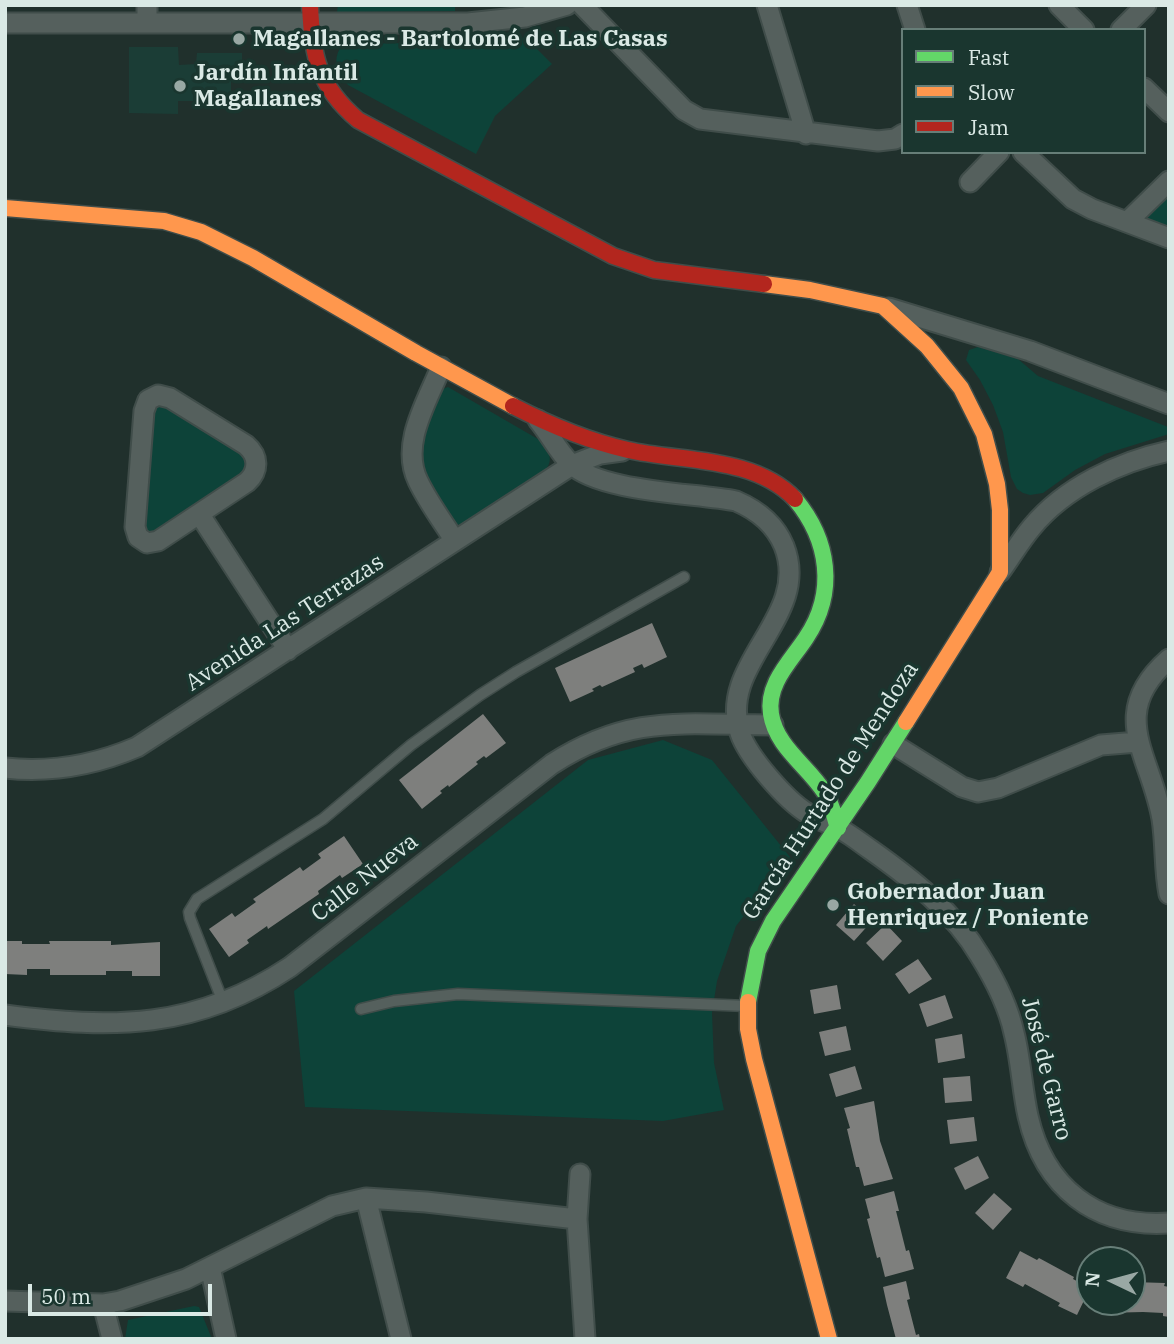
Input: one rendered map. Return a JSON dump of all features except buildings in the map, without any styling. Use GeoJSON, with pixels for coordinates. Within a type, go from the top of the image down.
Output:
{"type":"FeatureCollection","features":[{"type":"Feature","properties":{"kind":"street"},"geometry":{"type":"LineString","coordinates":[[5,23],[147,14],[468,14],[525,17],[568,5]]}},
{"type":"Feature","properties":{"kind":"street"},"geometry":{"type":"LineString","coordinates":[[582,5],[692,116],[709,121],[878,141],[899,136]]}},
{"type":"Feature","properties":{"kind":"street"},"geometry":{"type":"LineString","coordinates":[[767,5],[806,134]]}},
{"type":"Feature","properties":{"kind":"street"},"geometry":{"type":"LineString","coordinates":[[907,5],[914,28]]}},
{"type":"Feature","properties":{"kind":"street"},"geometry":{"type":"LineString","coordinates":[[1059,5],[1082,28]]}},
{"type":"Feature","properties":{"kind":"street"},"geometry":{"type":"LineString","coordinates":[[1123,28],[1146,5]]}},
{"type":"Feature","properties":{"kind":"street"},"geometry":{"type":"LineString","coordinates":[[310,14],[316,66],[333,98],[345,110],[358,120],[613,256],[676,275],[810,290],[883,306],[1030,351],[1169,404]]}},
{"type":"Feature","properties":{"kind":"street"},"geometry":{"type":"LineString","coordinates":[[1146,90],[1169,112]]}},
{"type":"Feature","properties":{"kind":"street"},"geometry":{"type":"LineString","coordinates":[[970,182],[997,154]]}},
{"type":"Feature","properties":{"kind":"street"},"geometry":{"type":"LineString","coordinates":[[1025,154],[1073,199],[1092,209],[1169,238]]}},
{"type":"Feature","properties":{"kind":"street"},"geometry":{"type":"LineString","coordinates":[[1127,222],[1169,181]]}},
{"type":"Feature","properties":{"kind":"street","name":"Avenida Las Terrazas"},"geometry":{"type":"LineString","coordinates":[[5,208],[164,221],[187,226],[227,244],[441,367],[536,417],[576,434],[630,451],[731,466],[768,478],[797,500],[813,524],[823,553],[824,593],[812,629],[775,687],[771,708],[773,725]]}},
{"type":"Feature","properties":{"kind":"street"},"geometry":{"type":"LineString","coordinates":[[883,306],[927,346],[946,368],[974,410],[984,434],[998,484],[1000,572]]}},
{"type":"Feature","properties":{"kind":"street"},"geometry":{"type":"LineString","coordinates":[[441,367],[414,433],[411,458],[418,482],[455,541]]}},
{"type":"Feature","properties":{"kind":"street"},"geometry":{"type":"LineString","coordinates":[[158,395],[170,398],[246,445],[256,456],[253,477],[200,515],[153,543],[142,541],[136,532],[144,411],[152,397],[158,395]]}},
{"type":"Feature","properties":{"kind":"street","name":"Avenida Las Terrazas"},"geometry":{"type":"LineString","coordinates":[[536,417],[572,465],[583,472],[622,485],[736,501],[764,517],[782,540],[790,566],[788,593],[740,684],[735,712],[752,756],[800,808],[838,828]]}},
{"type":"Feature","properties":{"kind":"street","name":"Avenida Las Terrazas"},"geometry":{"type":"LineString","coordinates":[[5,768],[67,768],[127,752],[158,736],[572,465],[600,454],[630,451]]}},
{"type":"Feature","properties":{"kind":"street","name":"García Hurtado de Mendoza"},"geometry":{"type":"LineString","coordinates":[[829,1339],[748,1029],[748,1006],[754,965],[765,936],[893,744],[1000,572],[1033,526],[1073,491],[1124,464],[1169,451]]}},
{"type":"Feature","properties":{"kind":"street"},"geometry":{"type":"LineString","coordinates":[[200,515],[288,650]]}},
{"type":"Feature","properties":{"kind":"street"},"geometry":{"type":"LineString","coordinates":[[1169,659],[1150,679],[1139,699],[1135,718],[1138,741],[1162,820],[1169,894]]}},
{"type":"Feature","properties":{"kind":"street","name":"Calle Nueva"},"geometry":{"type":"LineString","coordinates":[[5,1015],[69,1022],[130,1024],[181,1016],[223,1002],[251,990],[290,967],[552,764],[574,750],[598,738],[668,723],[773,725]]}},
{"type":"Feature","properties":{"kind":"street"},"geometry":{"type":"LineString","coordinates":[[773,725],[827,796],[838,828]]}},
{"type":"Feature","properties":{"kind":"street"},"geometry":{"type":"LineString","coordinates":[[893,744],[962,787],[978,792],[998,788],[1101,745],[1138,741]]}},
{"type":"Feature","properties":{"kind":"street","name":"José de Garro"},"geometry":{"type":"LineString","coordinates":[[838,828],[920,887],[941,907],[978,951],[1005,1002],[1014,1031],[1024,1098],[1034,1136],[1050,1170],[1061,1185],[1091,1208],[1111,1217],[1132,1222],[1169,1223]]}},
{"type":"Feature","properties":{"kind":"street"},"geometry":{"type":"LineString","coordinates":[[580,1174],[577,1219],[585,1339]]}},
{"type":"Feature","properties":{"kind":"street"},"geometry":{"type":"LineString","coordinates":[[5,1301],[103,1304],[160,1289],[332,1206],[366,1198],[577,1219]]}},
{"type":"Feature","properties":{"kind":"street"},"geometry":{"type":"LineString","coordinates":[[366,1198],[401,1339]]}},
{"type":"Feature","properties":{"kind":"street"},"geometry":{"type":"LineString","coordinates":[[210,1267],[226,1339]]}},
{"type":"Feature","properties":{"kind":"street"},"geometry":{"type":"LineString","coordinates":[[103,1304],[112,1339]]}},
{"type":"Feature","properties":{"kind":"lane"},"geometry":{"type":"LineString","coordinates":[[223,1002],[190,918],[192,905],[197,900],[323,819],[411,745],[480,695],[684,577]]}},
{"type":"Feature","properties":{"kind":"lane"},"geometry":{"type":"LineString","coordinates":[[361,1009],[394,1001],[458,994],[748,1006]]}},
{"type":"Feature","properties":{"kind":"shaded area"},"geometry":{"type":"Polygon","coordinates":[[[338,5],[455,5],[455,11],[337,12],[338,5]]]}},
{"type":"Feature","properties":{"kind":"shaded area"},"geometry":{"type":"Polygon","coordinates":[[[526,38],[552,64],[495,116],[476,154],[348,85],[336,60],[343,44],[481,42],[526,38]]]}},
{"type":"Feature","properties":{"kind":"shaded area","name":"Jardín Infantil Magallanes"},"geometry":{"type":"Polygon","coordinates":[[[129,47],[178,47],[179,65],[196,64],[197,53],[242,53],[242,71],[231,72],[231,106],[196,107],[196,101],[178,101],[178,114],[129,113],[129,47]]]}},
{"type":"Feature","properties":{"kind":"shaded area"},"geometry":{"type":"Polygon","coordinates":[[[1169,196],[1169,228],[1146,219],[1169,196]]]}},
{"type":"Feature","properties":{"kind":"shaded area"},"geometry":{"type":"Polygon","coordinates":[[[978,347],[1018,359],[1038,376],[1168,427],[1169,434],[1105,454],[1075,470],[1043,493],[1023,493],[1017,489],[1011,477],[1003,432],[993,405],[966,360],[969,350],[978,347]]]}},
{"type":"Feature","properties":{"kind":"shaded area"},"geometry":{"type":"Polygon","coordinates":[[[448,387],[543,442],[550,459],[541,474],[460,525],[454,524],[420,470],[417,443],[440,390],[448,387]]]}},
{"type":"Feature","properties":{"kind":"shaded area"},"geometry":{"type":"Polygon","coordinates":[[[159,400],[247,454],[247,472],[149,536],[143,533],[151,408],[159,400]]]}},
{"type":"Feature","properties":{"kind":"shaded area"},"geometry":{"type":"Polygon","coordinates":[[[663,740],[712,760],[790,857],[736,926],[717,981],[712,1013],[714,1063],[724,1110],[663,1121],[305,1107],[294,991],[588,760],[663,740]]]}},
{"type":"Feature","properties":{"kind":"shaded area"},"geometry":{"type":"Polygon","coordinates":[[[199,1307],[212,1339],[125,1339],[128,1320],[199,1307]]]}},
{"type":"Feature","properties":{"kind":"traffic: fast"},"geometry":{"type":"LineString","coordinates":[[795,499],[807,515],[822,549],[825,585],[816,621],[776,683],[770,703],[771,714],[779,736],[827,797],[838,828]]}},
{"type":"Feature","properties":{"kind":"traffic: fast"},"geometry":{"type":"LineString","coordinates":[[748,1002],[758,951],[773,921],[906,722]]}},
{"type":"Feature","properties":{"kind":"traffic: slow"},"geometry":{"type":"LineString","coordinates":[[5,208],[164,221],[201,232],[253,258],[513,406]]}},
{"type":"Feature","properties":{"kind":"traffic: slow"},"geometry":{"type":"LineString","coordinates":[[764,284],[810,290],[883,306],[927,346],[961,388],[984,434],[997,484],[1000,510],[1000,572],[906,722]]}},
{"type":"Feature","properties":{"kind":"traffic: slow"},"geometry":{"type":"LineString","coordinates":[[748,1002],[748,1029],[754,1059],[829,1339]]}},
{"type":"Feature","properties":{"kind":"traffic: jam"},"geometry":{"type":"LineString","coordinates":[[310,5],[313,40],[320,69],[334,95],[358,120],[613,256],[654,270],[764,284]]}},
{"type":"Feature","properties":{"kind":"traffic: jam"},"geometry":{"type":"LineString","coordinates":[[513,406],[569,432],[598,442],[649,454],[738,468],[778,485],[795,499]]}},
{"type":"Feature","properties":{"kind":"place","name":"Magallanes - Bartolomé de Las Casas"},"geometry":{"type":"Point","coordinates":[239,39]}},
{"type":"Feature","properties":{"kind":"place","name":"Jardín Infantil Magallanes"},"geometry":{"type":"Point","coordinates":[180,86]}},
{"type":"Feature","properties":{"kind":"place","name":"Gobernador Juan Henriquez / Poniente"},"geometry":{"type":"Point","coordinates":[833,905]}}]}
